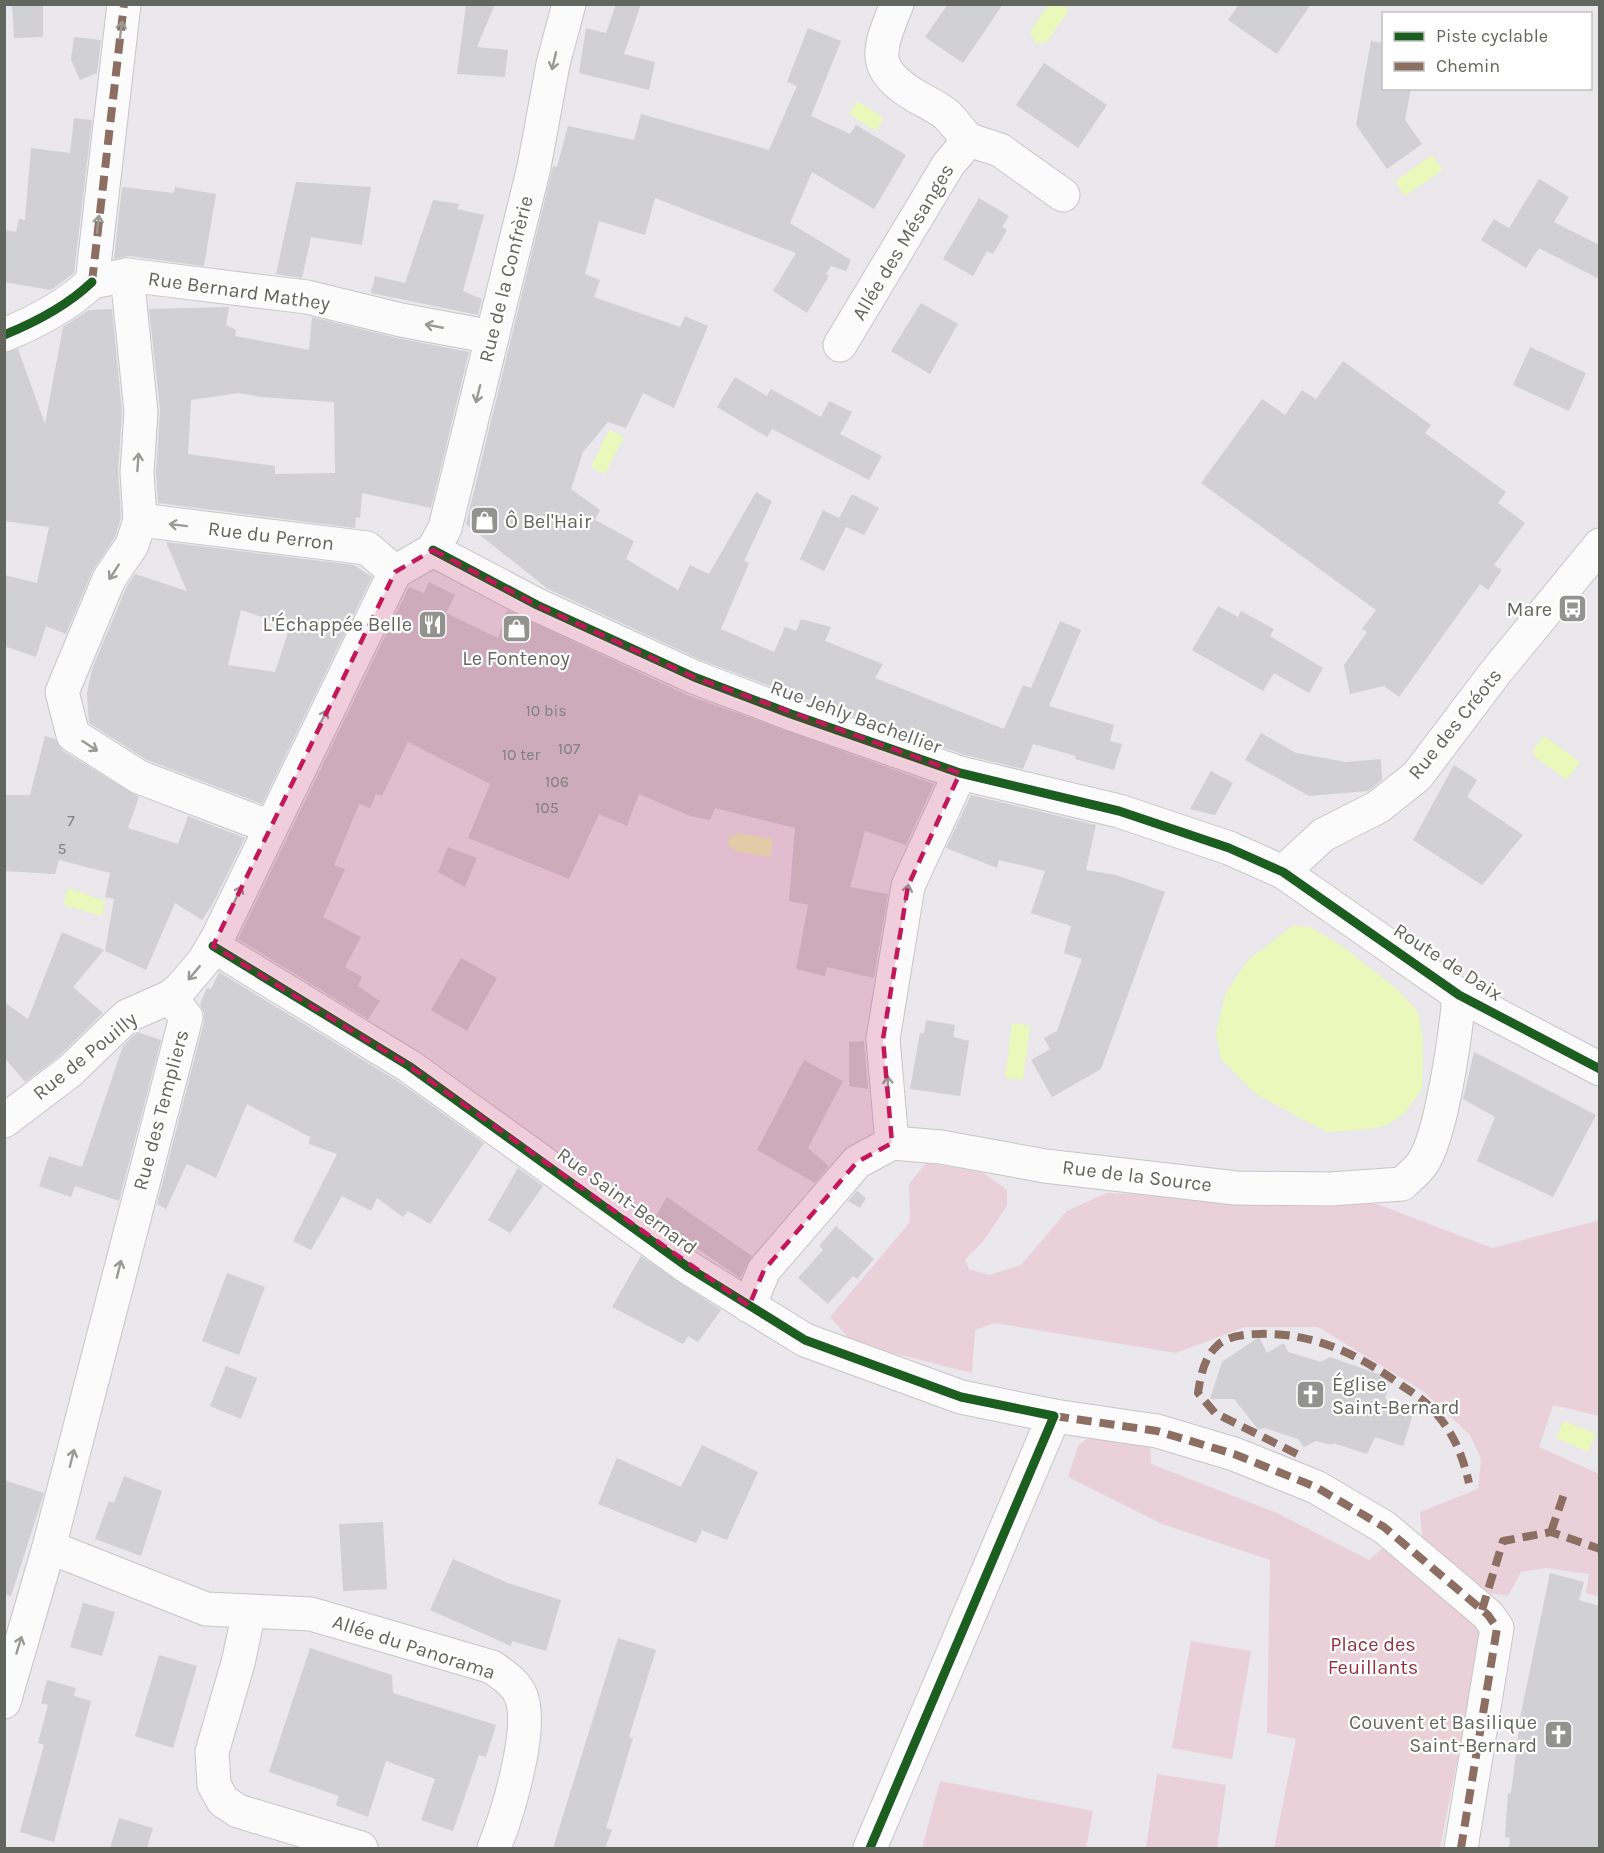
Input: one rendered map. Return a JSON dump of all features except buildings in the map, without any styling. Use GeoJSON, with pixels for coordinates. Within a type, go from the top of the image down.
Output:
{"type":"FeatureCollection","features":[{"type":"Feature","properties":{"kind":"street"},"geometry":{"type":"LineString","coordinates":[[4,336],[29,325],[76,297],[92,282],[124,4]]}},
{"type":"Feature","properties":{"kind":"street","name":"Rue de la Confrèrie"},"geometry":{"type":"LineString","coordinates":[[433,550],[445,528],[534,166],[553,64],[569,4]]}},
{"type":"Feature","properties":{"kind":"street"},"geometry":{"type":"LineString","coordinates":[[897,4],[884,41],[882,63],[894,83],[946,114],[969,140],[1000,150],[1063,195]]}},
{"type":"Feature","properties":{"kind":"street","name":"Allée des Mésanges"},"geometry":{"type":"LineString","coordinates":[[840,345],[948,165],[969,140]]}},
{"type":"Feature","properties":{"kind":"street"},"geometry":{"type":"LineString","coordinates":[[127,275],[141,412],[137,472],[140,520],[132,544],[109,579],[62,692],[73,735],[139,777],[270,827]]}},
{"type":"Feature","properties":{"kind":"street","name":"Rue Bernard Mathey"},"geometry":{"type":"LineString","coordinates":[[92,282],[127,275],[307,297],[401,320],[492,337]]}},
{"type":"Feature","properties":{"kind":"street","name":"Rue du Perron"},"geometry":{"type":"LineString","coordinates":[[140,520],[367,548],[394,572]]}},
{"type":"Feature","properties":{"kind":"street","name":"Rue des Créots"},"geometry":{"type":"LineString","coordinates":[[1284,872],[1323,835],[1378,807],[1417,776],[1495,673],[1599,545]]}},
{"type":"Feature","properties":{"kind":"street"},"geometry":{"type":"LineString","coordinates":[[170,997],[190,978],[213,946],[394,572],[433,550]]}},
{"type":"Feature","properties":{"kind":"street","name":"Rue Jehly Bachellier"},"geometry":{"type":"LineString","coordinates":[[433,550],[537,605],[694,677],[960,774],[1119,811],[1229,848],[1284,872]]}},
{"type":"Feature","properties":{"kind":"street"},"geometry":{"type":"LineString","coordinates":[[749,1306],[764,1270],[857,1162],[892,1143],[883,1039],[908,886],[960,774]]}},
{"type":"Feature","properties":{"kind":"street","name":"Route de Daix"},"geometry":{"type":"LineString","coordinates":[[1284,872],[1459,995],[1599,1070]]}},
{"type":"Feature","properties":{"kind":"street","name":"Rue Saint-Bernard"},"geometry":{"type":"LineString","coordinates":[[213,946],[409,1066],[688,1268],[805,1340],[961,1397],[1054,1416],[1157,1431],[1234,1454],[1316,1486],[1384,1527],[1488,1615],[1497,1628],[1461,1848]]}},
{"type":"Feature","properties":{"kind":"street","name":"Rue de la Source"},"geometry":{"type":"LineString","coordinates":[[892,1143],[941,1148],[1045,1166],[1236,1188],[1330,1189],[1402,1184],[1423,1164],[1435,1131],[1457,1021],[1459,995]]}},
{"type":"Feature","properties":{"kind":"street","name":"Rue de Pouilly"},"geometry":{"type":"LineString","coordinates":[[4,1121],[70,1071],[127,1016],[170,997]]}},
{"type":"Feature","properties":{"kind":"street","name":"Rue des Templiers"},"geometry":{"type":"LineString","coordinates":[[4,1702],[49,1547],[186,1017],[170,997]]}},
{"type":"Feature","properties":{"kind":"street"},"geometry":{"type":"LineString","coordinates":[[870,1848],[1054,1416]]}},
{"type":"Feature","properties":{"kind":"street","name":"Allée du Panorama"},"geometry":{"type":"LineString","coordinates":[[49,1547],[206,1609],[311,1614],[492,1667],[510,1680],[521,1694],[526,1713],[525,1733],[502,1830],[494,1848]]}},
{"type":"Feature","properties":{"kind":"street"},"geometry":{"type":"LineString","coordinates":[[249,1612],[238,1664],[212,1752],[214,1785],[223,1801],[238,1812],[361,1848]]}},
{"type":"Feature","properties":{"kind":"highlighted area"},"geometry":{"type":"Polygon","coordinates":[[[433,550],[537,605],[694,677],[960,773],[908,886],[883,1039],[892,1143],[857,1162],[764,1270],[749,1306],[409,1066],[213,946],[395,572],[433,550]]]}},
{"type":"Feature","properties":{"kind":"green space"},"geometry":{"type":"Polygon","coordinates":[[[926,1163],[982,1172],[1007,1190],[1007,1206],[984,1240],[965,1260],[969,1269],[989,1275],[1021,1265],[1067,1211],[1107,1193],[1377,1204],[1492,1248],[1600,1220],[1599,1416],[1553,1405],[1539,1447],[1599,1474],[1599,1597],[1586,1593],[1589,1574],[1546,1568],[1521,1572],[1508,1596],[1478,1591],[1422,1537],[1420,1512],[1478,1489],[1481,1459],[1470,1435],[1423,1391],[1318,1327],[1245,1327],[1176,1353],[995,1323],[975,1330],[972,1373],[853,1343],[830,1317],[910,1222],[909,1184],[926,1163]]]}},
{"type":"Feature","properties":{"kind":"green space","name":"Place des Feuillants"},"geometry":{"type":"Polygon","coordinates":[[[1095,1433],[1150,1443],[1151,1464],[1277,1513],[1369,1560],[1390,1542],[1484,1625],[1440,1848],[1274,1848],[1296,1739],[1267,1733],[1270,1560],[1162,1524],[1068,1477],[1078,1446],[1095,1433]]]}},
{"type":"Feature","properties":{"kind":"green space"},"geometry":{"type":"Polygon","coordinates":[[[1191,1641],[1251,1651],[1232,1759],[1172,1748],[1191,1641]]]}},
{"type":"Feature","properties":{"kind":"green space"},"geometry":{"type":"Polygon","coordinates":[[[1157,1774],[1226,1785],[1217,1848],[1146,1848],[1157,1774]]]}},
{"type":"Feature","properties":{"kind":"green space"},"geometry":{"type":"Polygon","coordinates":[[[940,1781],[1093,1811],[1086,1848],[922,1848],[940,1781]]]}},
{"type":"Feature","properties":{"kind":"shaded area"},"geometry":{"type":"Polygon","coordinates":[[[1048,5],[1061,5],[1069,10],[1046,43],[1035,43],[1030,32],[1048,5]]]}},
{"type":"Feature","properties":{"kind":"shaded area"},"geometry":{"type":"Polygon","coordinates":[[[857,101],[884,118],[876,131],[849,114],[857,101]]]}},
{"type":"Feature","properties":{"kind":"shaded area"},"geometry":{"type":"Polygon","coordinates":[[[1432,155],[1443,170],[1405,196],[1395,181],[1432,155]]]}},
{"type":"Feature","properties":{"kind":"shaded area"},"geometry":{"type":"Polygon","coordinates":[[[609,430],[624,437],[605,474],[591,467],[609,430]]]}},
{"type":"Feature","properties":{"kind":"shaded area"},"geometry":{"type":"Polygon","coordinates":[[[1544,736],[1580,762],[1567,780],[1535,757],[1533,750],[1544,736]]]}},
{"type":"Feature","properties":{"kind":"shaded area"},"geometry":{"type":"Polygon","coordinates":[[[737,833],[773,839],[770,857],[734,851],[734,848],[728,846],[730,835],[736,836],[737,833]]]}},
{"type":"Feature","properties":{"kind":"shaded area"},"geometry":{"type":"Polygon","coordinates":[[[68,888],[105,901],[102,916],[63,905],[68,888]]]}},
{"type":"Feature","properties":{"kind":"shaded area"},"geometry":{"type":"Polygon","coordinates":[[[1293,926],[1310,927],[1342,946],[1397,989],[1418,1012],[1423,1040],[1422,1089],[1405,1113],[1389,1124],[1371,1129],[1327,1132],[1256,1094],[1221,1059],[1216,1033],[1226,992],[1249,959],[1293,926]]]}},
{"type":"Feature","properties":{"kind":"shaded area"},"geometry":{"type":"Polygon","coordinates":[[[1012,1023],[1030,1026],[1023,1080],[1005,1078],[1012,1023]]]}},
{"type":"Feature","properties":{"kind":"shaded area"},"geometry":{"type":"Polygon","coordinates":[[[1563,1421],[1596,1433],[1589,1452],[1556,1438],[1563,1421]]]}},
{"type":"Feature","properties":{"kind":"marked path"},"geometry":{"type":"LineString","coordinates":[[92,282],[124,4]]}},
{"type":"Feature","properties":{"kind":"marked path"},"geometry":{"type":"LineString","coordinates":[[1297,1454],[1215,1413],[1198,1393],[1207,1360],[1223,1341],[1248,1334],[1278,1334],[1297,1337],[1334,1347],[1368,1364],[1420,1398],[1438,1415],[1455,1442],[1469,1483]]}},
{"type":"Feature","properties":{"kind":"marked path"},"geometry":{"type":"LineString","coordinates":[[1054,1416],[1157,1431],[1234,1454],[1316,1487],[1384,1527],[1488,1615],[1497,1628],[1461,1848]]}},
{"type":"Feature","properties":{"kind":"marked path"},"geometry":{"type":"LineString","coordinates":[[1551,1532],[1565,1491]]}},
{"type":"Feature","properties":{"kind":"marked path"},"geometry":{"type":"LineString","coordinates":[[1482,1610],[1503,1541],[1551,1532],[1600,1549]]}},
{"type":"Feature","properties":{"kind":"cycle path"},"geometry":{"type":"LineString","coordinates":[[4,335],[51,313],[92,282]]}},
{"type":"Feature","properties":{"kind":"cycle path"},"geometry":{"type":"LineString","coordinates":[[433,550],[537,605],[694,677],[791,714],[960,773],[1119,811],[1229,848],[1283,872],[1459,995],[1600,1069]]}},
{"type":"Feature","properties":{"kind":"cycle path"},"geometry":{"type":"LineString","coordinates":[[213,946],[409,1066],[689,1268],[805,1340],[961,1397],[1054,1416],[870,1848]]}},
{"type":"Feature","properties":{"kind":"place","name":"Ô Bel'Hair"},"geometry":{"type":"Point","coordinates":[484,521]}},
{"type":"Feature","properties":{"kind":"place","name":"Mare"},"geometry":{"type":"Point","coordinates":[1573,609]}},
{"type":"Feature","properties":{"kind":"place","name":"L'Échappée Belle"},"geometry":{"type":"Point","coordinates":[433,624]}},
{"type":"Feature","properties":{"kind":"place","name":"Le Fontenoy"},"geometry":{"type":"Point","coordinates":[516,628]}},
{"type":"Feature","properties":{"kind":"place","name":"Église Saint-Bernard"},"geometry":{"type":"Point","coordinates":[1311,1395]}},
{"type":"Feature","properties":{"kind":"place","name":"Couvent et Basilique Saint-Bernard"},"geometry":{"type":"Point","coordinates":[1558,1734]}}]}
